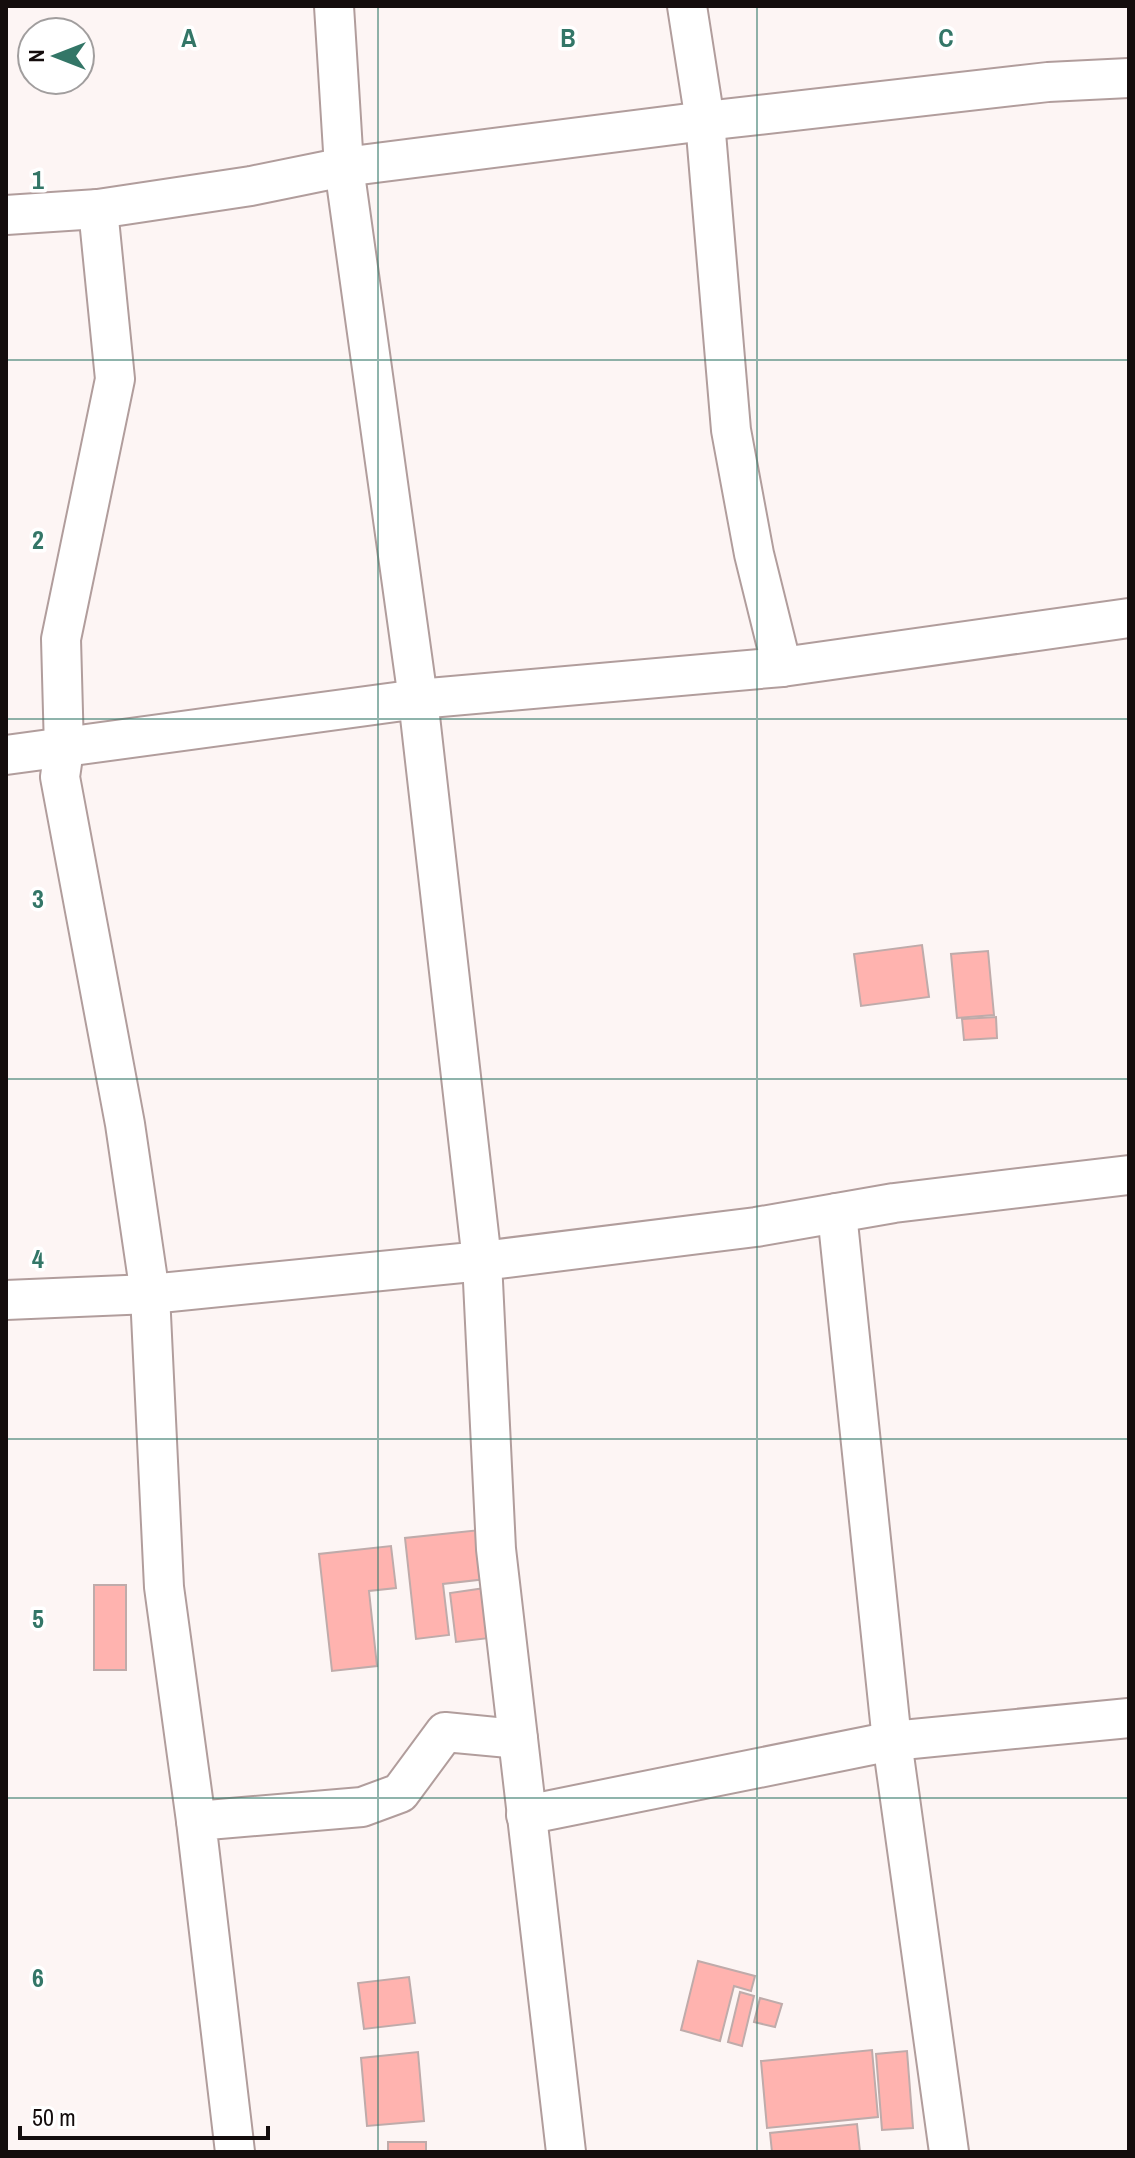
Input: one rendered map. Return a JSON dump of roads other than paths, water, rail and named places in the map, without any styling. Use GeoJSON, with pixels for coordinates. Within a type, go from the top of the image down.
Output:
{"type":"FeatureCollection","features":[{"type":"Feature","properties":{"kind":"street"},"geometry":{"type":"LineString","coordinates":[[334,6],[344,167],[418,699],[482,1261],[496,1549],[566,2152]]}},
{"type":"Feature","properties":{"kind":"street"},"geometry":{"type":"LineString","coordinates":[[687,6],[705,121],[731,430],[754,554],[782,667]]}},
{"type":"Feature","properties":{"kind":"street"},"geometry":{"type":"LineString","coordinates":[[6,215],[98,209],[251,186],[344,167],[705,121],[1048,82],[1129,78]]}},
{"type":"Feature","properties":{"kind":"street"},"geometry":{"type":"LineString","coordinates":[[98,209],[115,379],[61,639],[64,749],[60,777],[125,1124],[150,1294],[164,1587],[196,1821],[235,2152]]}},
{"type":"Feature","properties":{"kind":"street"},"geometry":{"type":"LineString","coordinates":[[6,755],[418,699],[782,667],[1129,618]]}},
{"type":"Feature","properties":{"kind":"street"},"geometry":{"type":"LineString","coordinates":[[6,1300],[150,1294],[482,1261],[756,1227],[894,1203],[1129,1175]]}},
{"type":"Feature","properties":{"kind":"street"},"geometry":{"type":"LineString","coordinates":[[837,1213],[892,1741],[949,2152]]}},
{"type":"Feature","properties":{"kind":"street"},"geometry":{"type":"LineString","coordinates":[[526,1815],[892,1741],[1129,1718]]}},
{"type":"Feature","properties":{"kind":"street"},"geometry":{"type":"LineString","coordinates":[[196,1821],[362,1807],[400,1793],[445,1732],[518,1739]]}}]}
